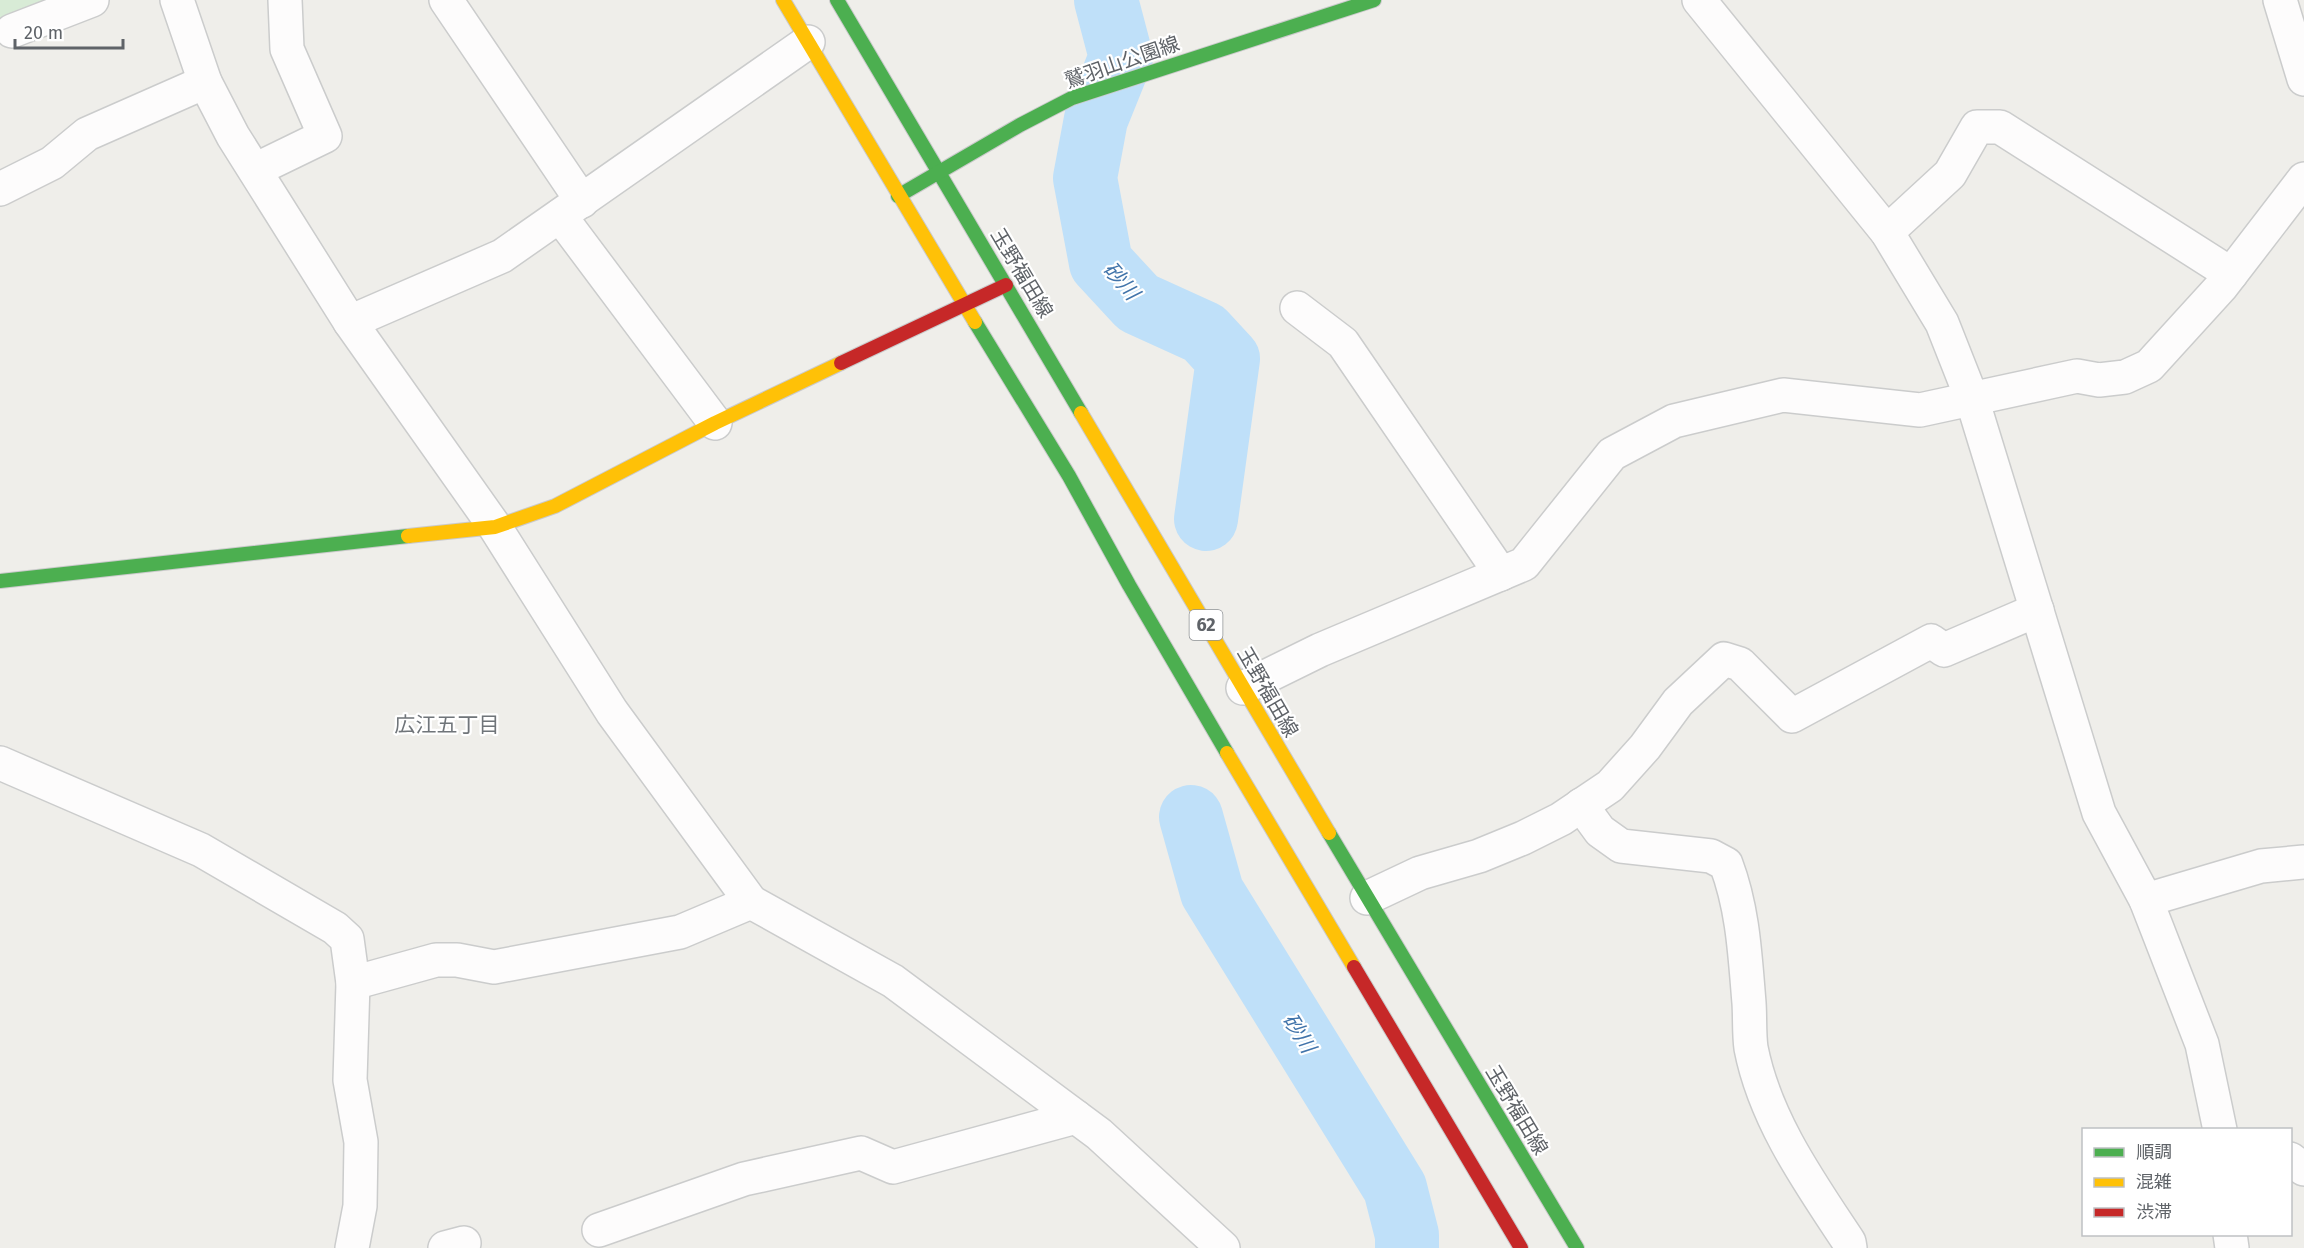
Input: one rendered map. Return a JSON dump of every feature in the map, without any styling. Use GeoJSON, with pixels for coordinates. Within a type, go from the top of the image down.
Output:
{"type":"FeatureCollection","features":[{"type":"Feature","properties":{"kind":"main road","name":"62"},"geometry":{"type":"LineString","coordinates":[[783,0],[898,196],[1070,476],[1129,585],[1209,722],[1521,1248]]}},
{"type":"Feature","properties":{"kind":"main road","name":"玉野福田線"},"geometry":{"type":"LineString","coordinates":[[837,0],[1367,898],[1577,1248]]}},
{"type":"Feature","properties":{"kind":"main road","name":"鷲羽山公園線"},"geometry":{"type":"LineString","coordinates":[[898,196],[1020,125],[1072,98],[1374,0]]}},
{"type":"Feature","properties":{"kind":"main road"},"geometry":{"type":"LineString","coordinates":[[0,581],[495,527],[555,506],[715,423],[1006,285]]}},
{"type":"Feature","properties":{"kind":"street"},"geometry":{"type":"LineString","coordinates":[[12,31],[92,0]]}},
{"type":"Feature","properties":{"kind":"street"},"geometry":{"type":"LineString","coordinates":[[177,0],[206,82],[233,136],[350,322],[495,527],[612,712],[751,902],[892,981],[1099,1134],[1223,1248]]}},
{"type":"Feature","properties":{"kind":"street"},"geometry":{"type":"LineString","coordinates":[[255,170],[325,136],[287,49],[285,0]]}},
{"type":"Feature","properties":{"kind":"street"},"geometry":{"type":"LineString","coordinates":[[446,0],[571,209],[715,423]]}},
{"type":"Feature","properties":{"kind":"street"},"geometry":{"type":"LineString","coordinates":[[1699,0],[1887,232],[1942,323],[1972,399],[2099,813],[2146,900],[2202,1044],[2220,1128]]}},
{"type":"Feature","properties":{"kind":"street"},"geometry":{"type":"LineString","coordinates":[[2280,0],[2304,79]]}},
{"type":"Feature","properties":{"kind":"street"},"geometry":{"type":"LineString","coordinates":[[350,322],[502,256],[808,42]]}},
{"type":"Feature","properties":{"kind":"street"},"geometry":{"type":"LineString","coordinates":[[0,189],[52,163],[87,134],[206,82]]}},
{"type":"Feature","properties":{"kind":"street"},"geometry":{"type":"LineString","coordinates":[[1887,232],[1950,174],[1977,127],[2000,127],[2231,274]]}},
{"type":"Feature","properties":{"kind":"street"},"geometry":{"type":"LineString","coordinates":[[1243,687],[1320,650],[1524,564],[1612,454],[1674,421],[1783,394],[1920,410],[2077,376],[2099,380],[2125,376],[2149,366],[2231,274],[2304,179]]}},
{"type":"Feature","properties":{"kind":"street"},"geometry":{"type":"LineString","coordinates":[[1297,308],[1343,343],[1501,574]]}},
{"type":"Feature","properties":{"kind":"street"},"geometry":{"type":"LineString","coordinates":[[1367,898],[1420,873],[1479,856],[1561,819],[1610,786],[1645,747],[1678,702],[1724,659],[1740,664],[1792,716],[1931,641],[1944,650],[2037,610]]}},
{"type":"Feature","properties":{"kind":"street"},"geometry":{"type":"LineString","coordinates":[[0,763],[201,850],[335,928],[347,939],[353,983],[350,1080],[361,1142],[360,1206],[356,1246]]}},
{"type":"Feature","properties":{"kind":"street"},"geometry":{"type":"LineString","coordinates":[[1581,805],[1600,831],[1621,846],[1711,856],[1726,864],[1736,889],[1742,928],[1751,1048],[1769,1105],[1792,1154],[1849,1242],[1850,1248]]}},
{"type":"Feature","properties":{"kind":"street"},"geometry":{"type":"LineString","coordinates":[[2146,900],[2261,866],[2304,862]]}},
{"type":"Feature","properties":{"kind":"street"},"geometry":{"type":"LineString","coordinates":[[353,983],[436,960],[456,960],[494,967],[680,932],[751,902]]}},
{"type":"Feature","properties":{"kind":"street"},"geometry":{"type":"LineString","coordinates":[[598,1230],[744,1179],[861,1153],[893,1167],[1076,1117]]}},
{"type":"Feature","properties":{"kind":"green space"},"geometry":{"type":"Polygon","coordinates":[[[0,0],[65,0],[0,27],[0,0]]]}},
{"type":"Feature","properties":{"kind":"waterway","name":"砂川"},"geometry":{"type":"LineString","coordinates":[[1106,0],[1121,57],[1096,119],[1085,178],[1101,263],[1138,303],[1204,333],[1228,359],[1206,519]]}},
{"type":"Feature","properties":{"kind":"waterway","name":"砂川"},"geometry":{"type":"LineString","coordinates":[[1191,817],[1212,892],[1395,1188],[1407,1235],[1407,1248]]}},
{"type":"Feature","properties":{"kind":"traffic: fast"},"geometry":{"type":"LineString","coordinates":[[837,0],[1081,413]]}},
{"type":"Feature","properties":{"kind":"traffic: fast"},"geometry":{"type":"LineString","coordinates":[[898,196],[1020,125],[1072,98],[1374,0]]}},
{"type":"Feature","properties":{"kind":"traffic: fast"},"geometry":{"type":"LineString","coordinates":[[975,322],[1069,476],[1129,585],[1227,753]]}},
{"type":"Feature","properties":{"kind":"traffic: fast"},"geometry":{"type":"LineString","coordinates":[[0,581],[408,536]]}},
{"type":"Feature","properties":{"kind":"traffic: fast"},"geometry":{"type":"LineString","coordinates":[[1329,833],[1577,1248]]}},
{"type":"Feature","properties":{"kind":"traffic: slow"},"geometry":{"type":"LineString","coordinates":[[783,0],[975,322]]}},
{"type":"Feature","properties":{"kind":"traffic: slow"},"geometry":{"type":"LineString","coordinates":[[408,536],[495,527],[555,506],[715,423],[841,363]]}},
{"type":"Feature","properties":{"kind":"traffic: slow"},"geometry":{"type":"LineString","coordinates":[[1081,413],[1329,833]]}},
{"type":"Feature","properties":{"kind":"traffic: slow"},"geometry":{"type":"LineString","coordinates":[[1227,753],[1354,967]]}},
{"type":"Feature","properties":{"kind":"traffic: jam"},"geometry":{"type":"LineString","coordinates":[[841,363],[1006,285]]}},
{"type":"Feature","properties":{"kind":"traffic: jam"},"geometry":{"type":"LineString","coordinates":[[1354,967],[1521,1248]]}},
{"type":"Feature","properties":{"kind":"district","name":"広江五丁目"},"geometry":{"type":"Point","coordinates":[447,725]}}]}
